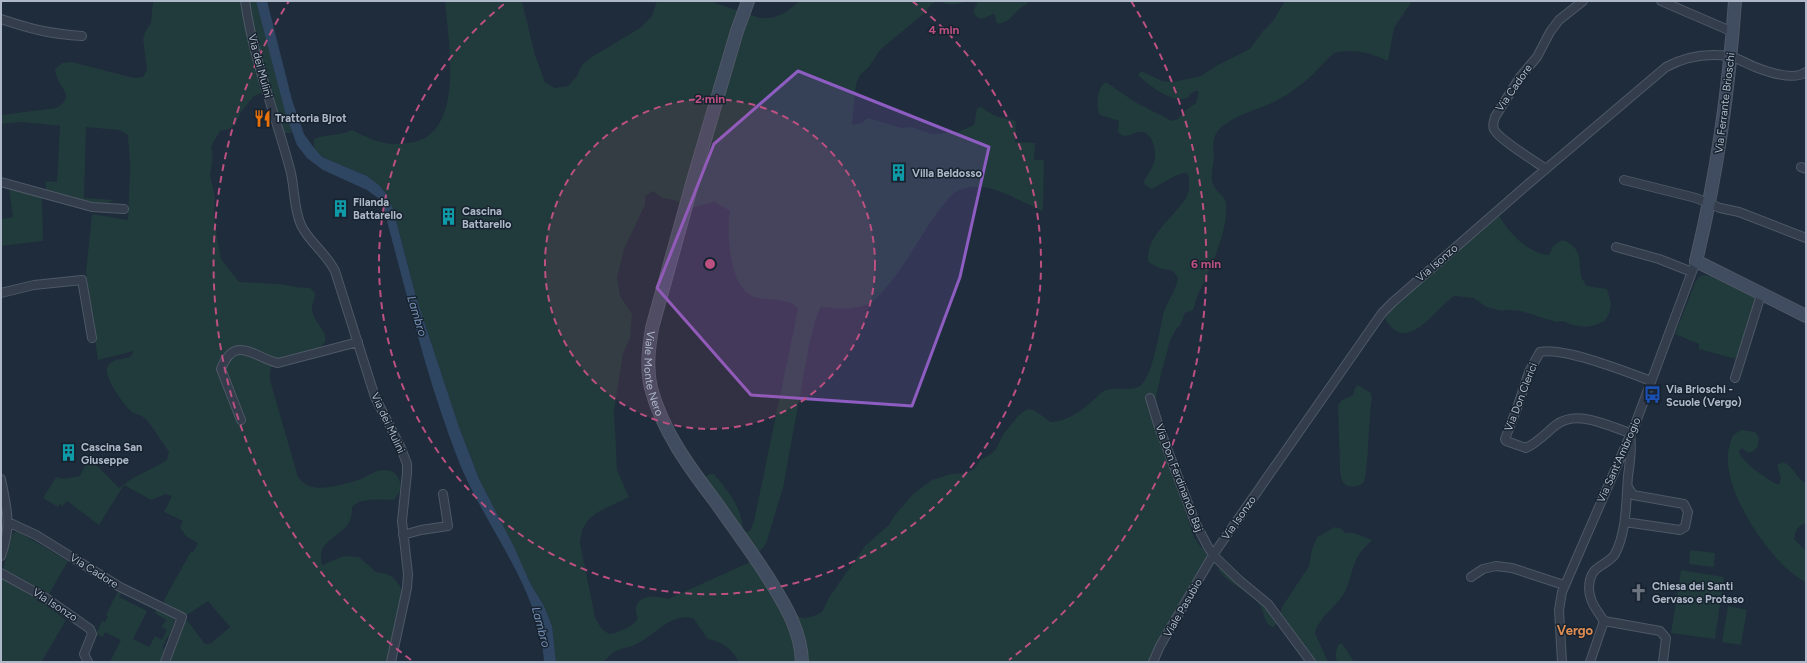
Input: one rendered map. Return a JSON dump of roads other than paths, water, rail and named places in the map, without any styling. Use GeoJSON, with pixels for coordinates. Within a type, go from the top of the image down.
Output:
{"type":"FeatureCollection","features":[{"type":"Feature","properties":{"kind":"street","name":"Via dei Mulini"},"geometry":{"type":"LineString","coordinates":[[246,1],[248,18],[278,131],[291,171],[298,216],[306,233],[329,259],[338,282],[375,397],[401,448],[407,464],[402,521],[408,574],[407,588],[391,662]]}},
{"type":"Feature","properties":{"kind":"street","name":"Viale Monte Nero"},"geometry":{"type":"LineString","coordinates":[[748,1],[737,31],[694,177],[652,328],[648,366],[651,387],[665,427],[688,463],[750,550],[787,608],[800,642],[802,662]]}},
{"type":"Feature","properties":{"kind":"street","name":"Via Cadore"},"geometry":{"type":"LineString","coordinates":[[1546,169],[1503,138],[1494,130],[1493,124],[1495,117],[1520,77],[1537,57],[1550,32],[1559,20],[1583,1]]}},
{"type":"Feature","properties":{"kind":"street"},"geometry":{"type":"LineString","coordinates":[[1661,1],[1733,32]]}},
{"type":"Feature","properties":{"kind":"street","name":"Via Ferrante Brioschi"},"geometry":{"type":"LineString","coordinates":[[1694,266],[1710,203],[1723,127],[1731,57],[1735,1]]}},
{"type":"Feature","properties":{"kind":"street"},"geometry":{"type":"LineString","coordinates":[[1,19],[35,30],[82,36]]}},
{"type":"Feature","properties":{"kind":"street","name":"Via Isonzo"},"geometry":{"type":"LineString","coordinates":[[1213,555],[1382,313],[1433,266],[1666,67],[1678,60],[1691,57],[1731,57]]}},
{"type":"Feature","properties":{"kind":"street"},"geometry":{"type":"LineString","coordinates":[[1731,57],[1758,68],[1774,72],[1797,76],[1806,72]]}},
{"type":"Feature","properties":{"kind":"street"},"geometry":{"type":"LineString","coordinates":[[1624,180],[1696,198],[1739,212],[1806,238]]}},
{"type":"Feature","properties":{"kind":"street"},"geometry":{"type":"LineString","coordinates":[[1,182],[92,207],[124,209]]}},
{"type":"Feature","properties":{"kind":"street"},"geometry":{"type":"LineString","coordinates":[[1616,247],[1659,259],[1694,266],[1806,316]]}},
{"type":"Feature","properties":{"kind":"street","name":"Via Sant'Ambrogio"},"geometry":{"type":"LineString","coordinates":[[1562,662],[1559,610],[1560,598],[1564,585],[1636,422],[1694,266]]}},
{"type":"Feature","properties":{"kind":"street"},"geometry":{"type":"LineString","coordinates":[[1,293],[34,285],[82,280],[92,338]]}},
{"type":"Feature","properties":{"kind":"street"},"geometry":{"type":"LineString","coordinates":[[1735,378],[1761,295]]}},
{"type":"Feature","properties":{"kind":"street"},"geometry":{"type":"LineString","coordinates":[[241,420],[221,368],[225,359],[233,352],[241,349],[251,351],[268,361],[278,364],[358,342]]}},
{"type":"Feature","properties":{"kind":"street","name":"Via Don Clerici"},"geometry":{"type":"LineString","coordinates":[[1630,433],[1594,421],[1571,418],[1563,421],[1526,448],[1514,444],[1505,438],[1518,408],[1529,372],[1540,352],[1571,355],[1651,381]]}},
{"type":"Feature","properties":{"kind":"street","name":"Via Don Ferdinando Baj"},"geometry":{"type":"LineString","coordinates":[[1150,398],[1159,427],[1195,522],[1213,555],[1239,580],[1268,604],[1311,662]]}},
{"type":"Feature","properties":{"kind":"street"},"geometry":{"type":"LineString","coordinates":[[1630,433],[1631,448],[1625,522],[1615,554],[1612,558],[1596,568],[1590,578],[1588,593],[1592,603],[1604,621],[1660,631],[1666,638],[1663,662]]}},
{"type":"Feature","properties":{"kind":"street"},"geometry":{"type":"LineString","coordinates":[[1,481],[8,522],[1,556]]}},
{"type":"Feature","properties":{"kind":"street"},"geometry":{"type":"LineString","coordinates":[[1625,522],[1680,530],[1685,527],[1688,512],[1684,504],[1633,495],[1628,487]]}},
{"type":"Feature","properties":{"kind":"street"},"geometry":{"type":"LineString","coordinates":[[403,535],[421,530],[448,526],[443,494]]}},
{"type":"Feature","properties":{"kind":"street","name":"Via Cadore"},"geometry":{"type":"LineString","coordinates":[[8,522],[36,535],[120,587],[182,617],[165,662]]}},
{"type":"Feature","properties":{"kind":"street","name":"Viale Pasubio"},"geometry":{"type":"LineString","coordinates":[[1153,662],[1213,555]]}},
{"type":"Feature","properties":{"kind":"street"},"geometry":{"type":"LineString","coordinates":[[1471,577],[1483,569],[1496,566],[1512,568],[1564,585]]}},
{"type":"Feature","properties":{"kind":"street","name":"Via Isonzo"},"geometry":{"type":"LineString","coordinates":[[1,573],[46,598],[90,629],[92,634],[85,648],[84,661]]}},
{"type":"Feature","properties":{"kind":"street"},"geometry":{"type":"LineString","coordinates":[[1590,662],[1604,621]]}},
{"type":"Feature","properties":{"kind":"water","name":"Lambro"},"geometry":{"type":"Polygon","coordinates":[[[256,1],[267,1],[292,100],[304,134],[322,157],[367,176],[379,185],[386,194],[393,209],[416,297],[459,427],[479,479],[514,547],[530,583],[544,606],[552,626],[556,662],[544,662],[541,635],[523,584],[483,511],[459,462],[427,369],[384,210],[378,198],[367,190],[323,170],[307,158],[297,145],[286,115],[256,1]]]}},
{"type":"Feature","properties":{"kind":"place","name":"Trattoria Bjrot"},"geometry":{"type":"Point","coordinates":[262,118]}},
{"type":"Feature","properties":{"kind":"place","name":"Villa Beldosso"},"geometry":{"type":"Point","coordinates":[899,173]}},
{"type":"Feature","properties":{"kind":"place","name":"Filanda Battarello"},"geometry":{"type":"Point","coordinates":[340,208]}},
{"type":"Feature","properties":{"kind":"place","name":"Cascina Battarello"},"geometry":{"type":"Point","coordinates":[449,217]}},
{"type":"Feature","properties":{"kind":"place","name":"Via Brioschi - Scuole (Vergo)"},"geometry":{"type":"Point","coordinates":[1653,395]}},
{"type":"Feature","properties":{"kind":"place","name":"Cascina San Giuseppe"},"geometry":{"type":"Point","coordinates":[68,453]}},
{"type":"Feature","properties":{"kind":"place","name":"Chiesa dei Santi Gervaso e Protaso"},"geometry":{"type":"Point","coordinates":[1639,592]}},
{"type":"Feature","properties":{"kind":"district","name":"Vergo"},"geometry":{"type":"Point","coordinates":[1575,630]}}]}
